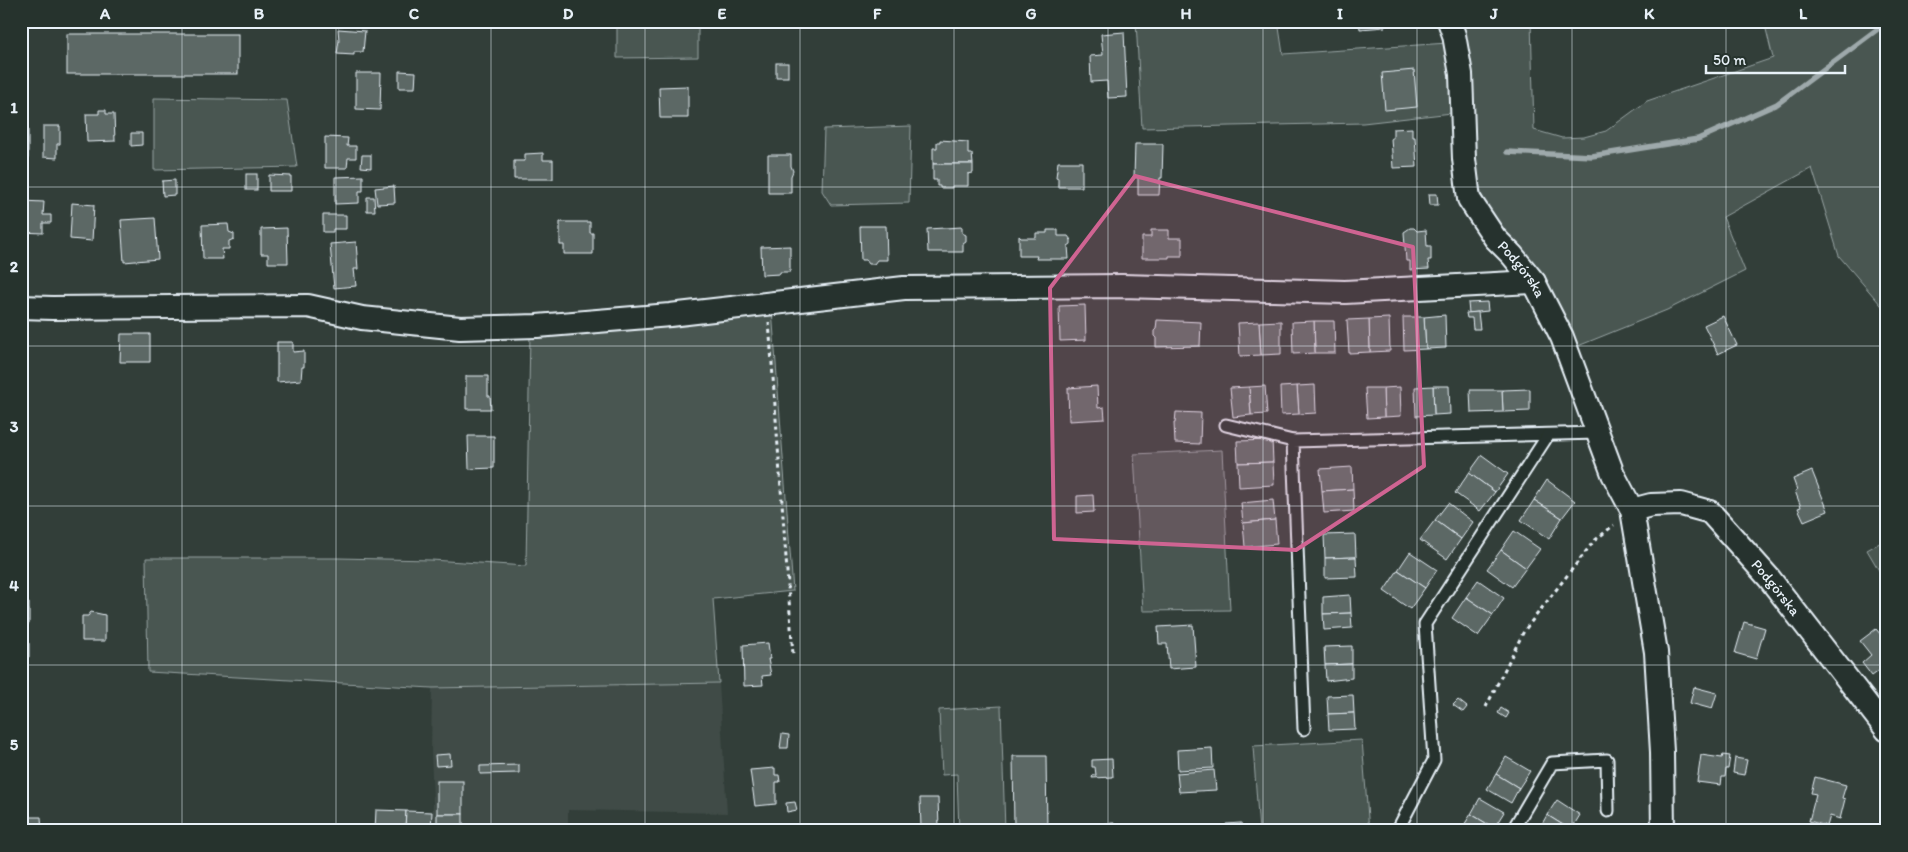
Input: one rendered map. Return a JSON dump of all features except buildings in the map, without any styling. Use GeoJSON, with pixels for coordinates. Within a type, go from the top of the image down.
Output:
{"type":"FeatureCollection","features":[{"type":"Feature","properties":{"kind":"street","name":"Podgórska"},"geometry":{"type":"LineString","coordinates":[[1449,21],[1454,35],[1461,74],[1464,159],[1469,200],[1495,238],[1534,282],[1562,337],[1613,474],[1632,510],[1656,652],[1662,752],[1663,831]]}},
{"type":"Feature","properties":{"kind":"street"},"geometry":{"type":"LineString","coordinates":[[21,307],[308,306],[362,318],[460,328],[537,326],[670,315],[904,288],[1122,286],[1345,292],[1534,282]]}},
{"type":"Feature","properties":{"kind":"street","name":"Podgórska"},"geometry":{"type":"LineString","coordinates":[[1632,510],[1651,505],[1681,504],[1710,512],[1769,578],[1887,730]]}},
{"type":"Feature","properties":{"kind":"lane"},"geometry":{"type":"LineString","coordinates":[[1226,425],[1293,441],[1598,433]]}},
{"type":"Feature","properties":{"kind":"lane"},"geometry":{"type":"LineString","coordinates":[[1397,831],[1434,760],[1425,624],[1548,435]]}},
{"type":"Feature","properties":{"kind":"lane"},"geometry":{"type":"LineString","coordinates":[[1293,441],[1304,729]]}},
{"type":"Feature","properties":{"kind":"lane"},"geometry":{"type":"LineString","coordinates":[[1512,831],[1552,763],[1606,760],[1608,811]]}},
{"type":"Feature","properties":{"kind":"path"},"geometry":{"type":"LineString","coordinates":[[768,304],[793,654]]}},
{"type":"Feature","properties":{"kind":"path"},"geometry":{"type":"LineString","coordinates":[[1486,707],[1524,631],[1594,541],[1632,510]]}},
{"type":"Feature","properties":{"kind":"highlighted area"},"geometry":{"type":"Polygon","coordinates":[[[1135,176],[1413,247],[1424,466],[1296,550],[1054,539],[1050,288],[1135,176]]]}},
{"type":"Feature","properties":{"kind":"shaded area"},"geometry":{"type":"Polygon","coordinates":[[[617,21],[698,21],[698,57],[617,58],[617,21]]]}},
{"type":"Feature","properties":{"kind":"shaded area"},"geometry":{"type":"Polygon","coordinates":[[[1136,21],[1278,21],[1283,54],[1448,43],[1452,113],[1363,123],[1142,128],[1136,21]]]}},
{"type":"Feature","properties":{"kind":"shaded area"},"geometry":{"type":"Polygon","coordinates":[[[1458,21],[1531,21],[1534,130],[1562,138],[1584,137],[1606,131],[1647,101],[1773,58],[1764,21],[1887,21],[1887,312],[1839,256],[1812,168],[1723,217],[1745,271],[1667,310],[1578,346],[1546,281],[1496,225],[1475,181],[1458,21]]]}},
{"type":"Feature","properties":{"kind":"shaded area"},"geometry":{"type":"Polygon","coordinates":[[[154,98],[287,100],[297,167],[154,170],[154,98]]]}},
{"type":"Feature","properties":{"kind":"shaded area"},"geometry":{"type":"Polygon","coordinates":[[[911,126],[909,203],[831,205],[822,191],[824,129],[911,126]]]}},
{"type":"Feature","properties":{"kind":"shaded area"},"geometry":{"type":"Polygon","coordinates":[[[772,310],[793,591],[713,599],[719,683],[432,688],[148,672],[146,558],[338,558],[431,560],[526,566],[530,333],[772,310]]]}},
{"type":"Feature","properties":{"kind":"shaded area"},"geometry":{"type":"Polygon","coordinates":[[[1222,450],[1230,610],[1143,611],[1134,454],[1222,450]]]}},
{"type":"Feature","properties":{"kind":"shaded area"},"geometry":{"type":"Polygon","coordinates":[[[1887,539],[1887,584],[1867,550],[1887,539]]]}},
{"type":"Feature","properties":{"kind":"shaded area"},"geometry":{"type":"Polygon","coordinates":[[[719,683],[727,813],[568,810],[568,831],[432,831],[432,688],[719,683]]]}},
{"type":"Feature","properties":{"kind":"shaded area"},"geometry":{"type":"Polygon","coordinates":[[[1001,706],[1005,831],[959,831],[957,774],[942,775],[939,710],[1001,706]]]}},
{"type":"Feature","properties":{"kind":"shaded area"},"geometry":{"type":"Polygon","coordinates":[[[1362,740],[1369,831],[1259,831],[1253,746],[1362,740]]]}},
{"type":"Feature","properties":{"kind":"waterway"},"geometry":{"type":"LineString","coordinates":[[1507,152],[1592,156],[1698,139],[1777,104],[1887,22]]}}]}
